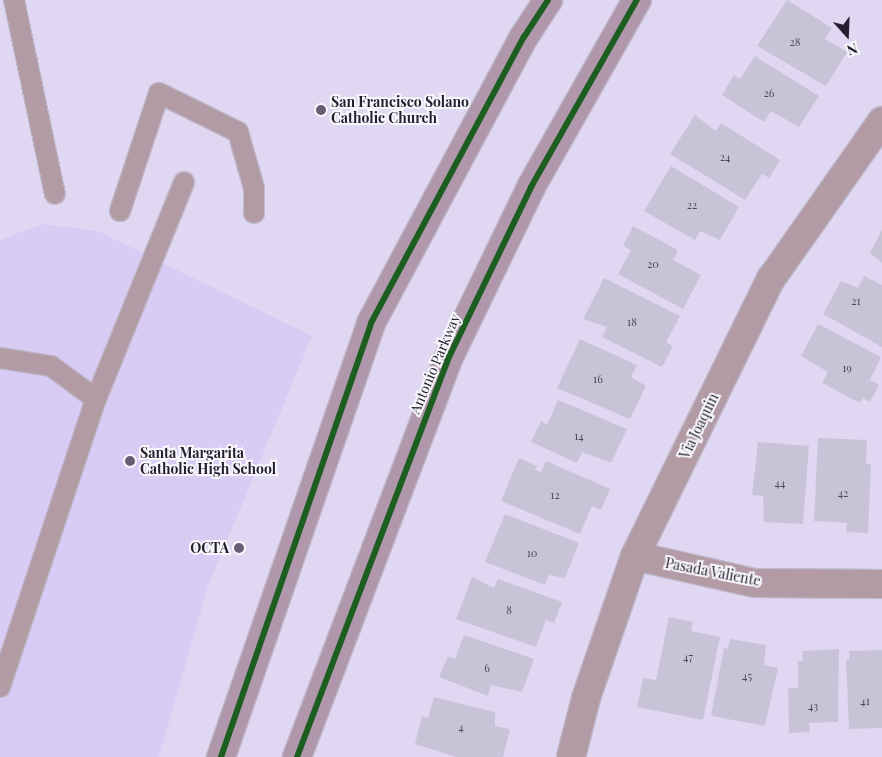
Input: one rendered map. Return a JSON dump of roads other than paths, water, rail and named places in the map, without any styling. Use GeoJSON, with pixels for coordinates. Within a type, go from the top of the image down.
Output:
{"type":"FeatureCollection","features":[{"type":"Feature","properties":{"kind":"main road"},"geometry":{"type":"LineString","coordinates":[[221,757],[371,323],[524,37],[548,0]]}},
{"type":"Feature","properties":{"kind":"main road","name":"Antonio Parkway"},"geometry":{"type":"LineString","coordinates":[[297,757],[449,357],[531,187],[637,0]]}},
{"type":"Feature","properties":{"kind":"street","name":"Via Joaquin"},"geometry":{"type":"LineString","coordinates":[[571,757],[586,698],[635,556],[771,280],[882,121]]}},
{"type":"Feature","properties":{"kind":"street","name":"Pasada Valiente"},"geometry":{"type":"LineString","coordinates":[[635,556],[755,583],[882,584]]}},
{"type":"Feature","properties":{"kind":"lane"},"geometry":{"type":"LineString","coordinates":[[14,0],[55,194]]}},
{"type":"Feature","properties":{"kind":"lane"},"geometry":{"type":"LineString","coordinates":[[120,212],[159,93],[238,132],[254,188],[254,214]]}},
{"type":"Feature","properties":{"kind":"lane"},"geometry":{"type":"LineString","coordinates":[[0,687],[96,399],[184,182]]}},
{"type":"Feature","properties":{"kind":"lane"},"geometry":{"type":"LineString","coordinates":[[0,358],[51,366],[96,399]]}},
{"type":"Feature","properties":{"kind":"place","name":"San Francisco Solano Catholic Church"},"geometry":{"type":"Point","coordinates":[321,110]}},
{"type":"Feature","properties":{"kind":"place","name":"Santa Margarita Catholic High School"},"geometry":{"type":"Point","coordinates":[130,461]}},
{"type":"Feature","properties":{"kind":"place","name":"OCTA"},"geometry":{"type":"Point","coordinates":[239,548]}}]}
